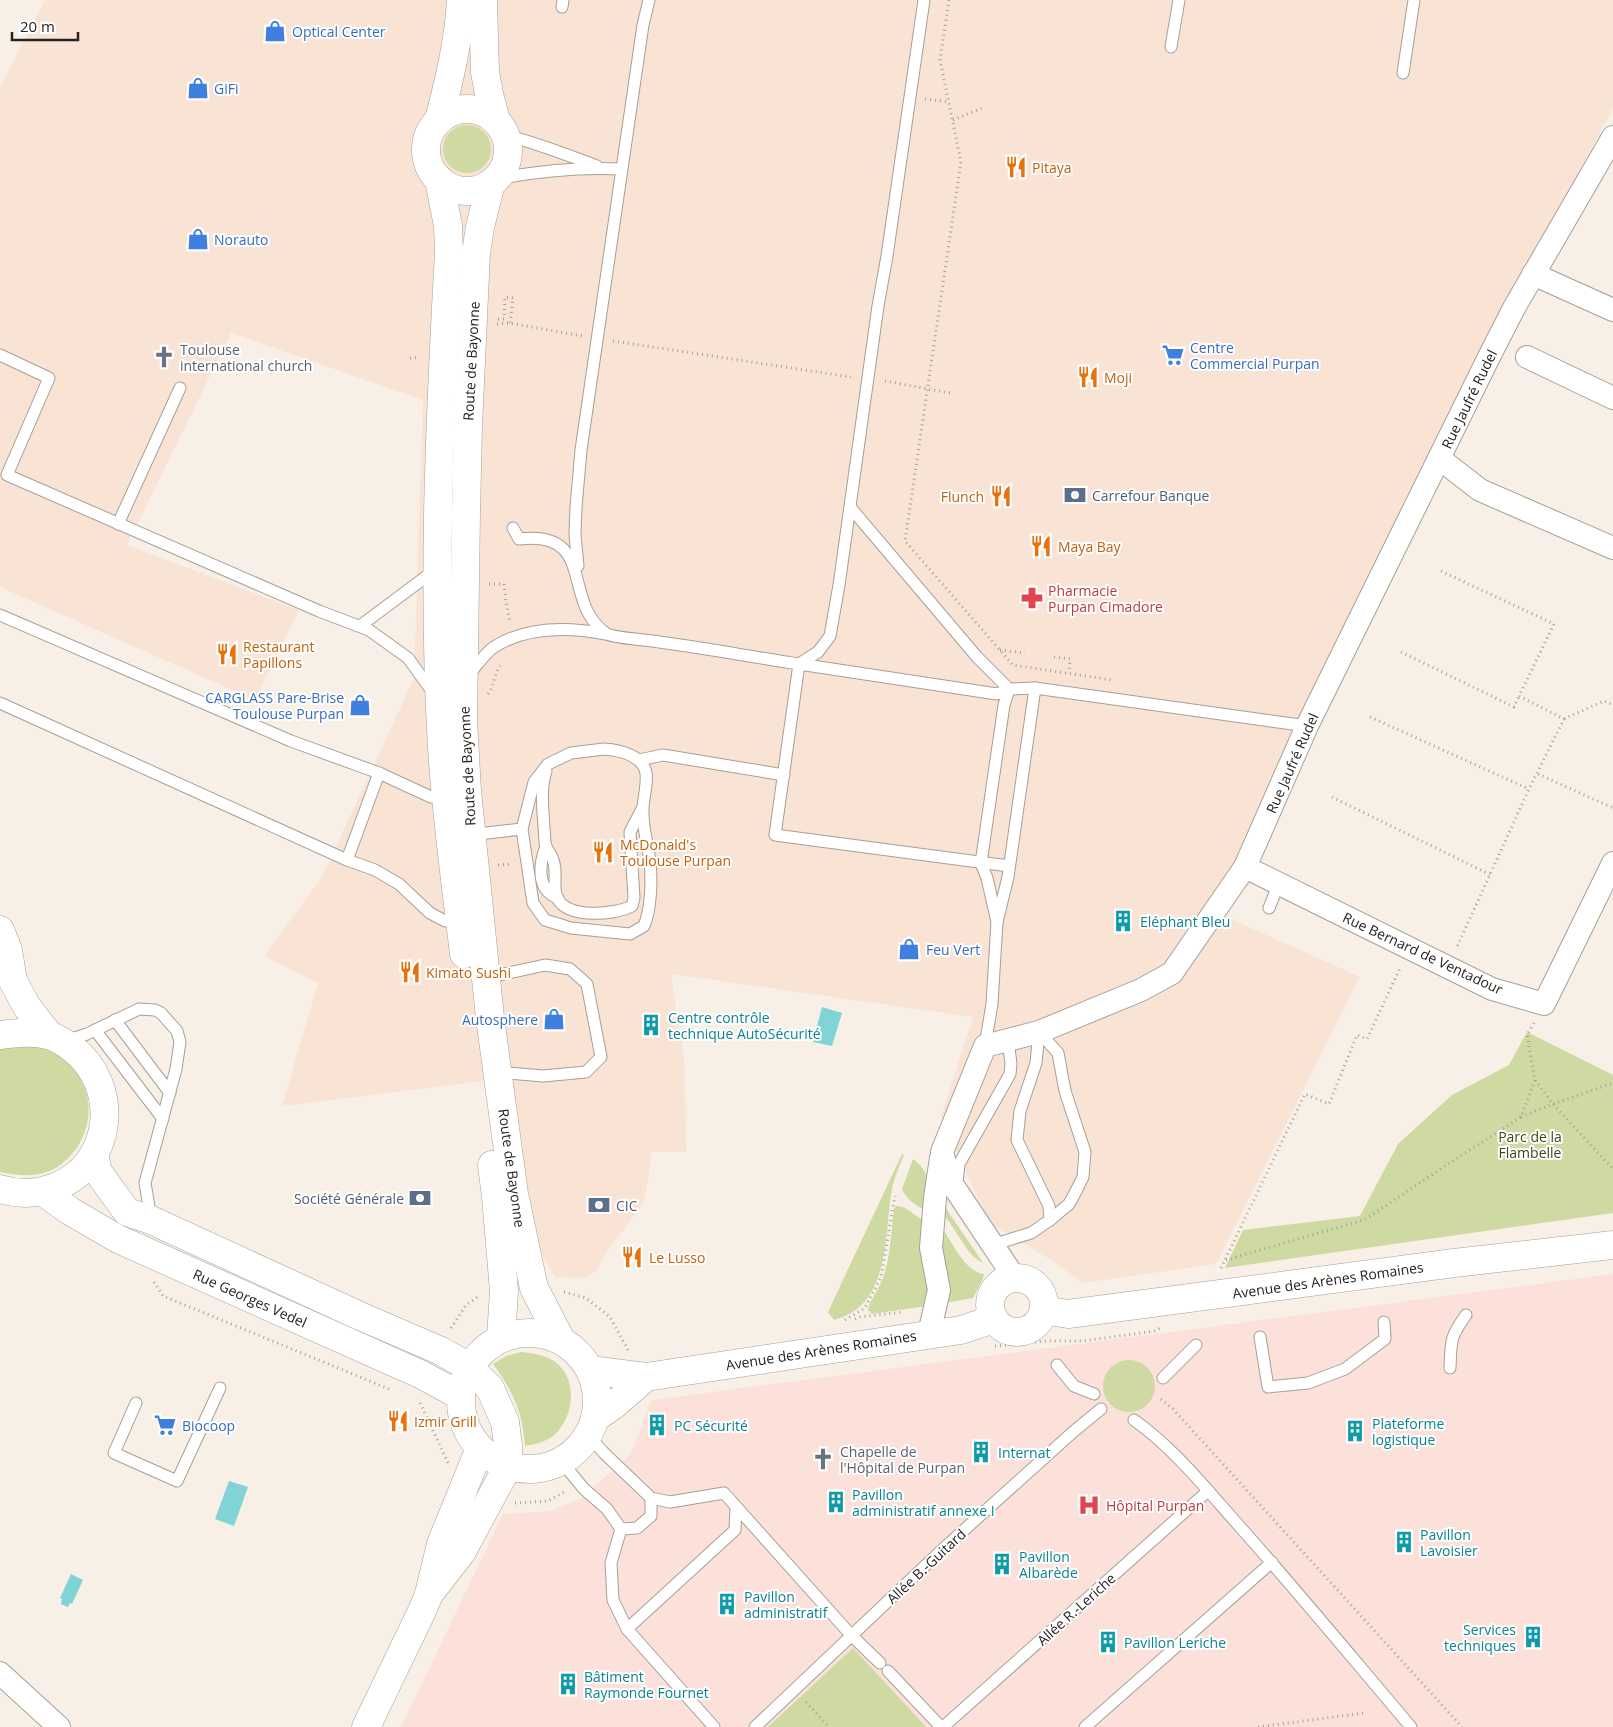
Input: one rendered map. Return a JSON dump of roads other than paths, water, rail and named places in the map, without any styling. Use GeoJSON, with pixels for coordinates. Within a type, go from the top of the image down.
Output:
{"type":"FeatureCollection","features":[{"type":"Feature","properties":{"kind":"main road","name":"Route de Bayonne"},"geometry":{"type":"LineString","coordinates":[[461,0],[451,70],[439,120],[430,134],[426,149],[430,165],[439,179],[448,226],[449,251],[436,569],[439,701],[445,796],[461,836],[486,978],[514,1194],[531,1278],[534,1288],[561,1340]]}},
{"type":"Feature","properties":{"kind":"main road","name":"Route de Bayonne"},"geometry":{"type":"LineString","coordinates":[[483,0],[485,72],[488,94],[508,150],[505,165],[494,181],[480,227],[476,260],[468,426],[463,680],[465,760],[461,836],[460,920],[496,1197],[504,1291],[501,1338]]}},
{"type":"Feature","properties":{"kind":"main road"},"geometry":{"type":"LineString","coordinates":[[439,120],[449,113],[461,109],[474,109],[486,114],[501,128]]}},
{"type":"Feature","properties":{"kind":"main road"},"geometry":{"type":"LineString","coordinates":[[439,179],[451,187],[464,190],[478,189],[494,181]]}},
{"type":"Feature","properties":{"kind":"main road"},"geometry":{"type":"LineString","coordinates":[[0,930],[8,950],[13,980],[27,1007],[74,1035],[81,1055],[94,1072],[103,1092],[105,1113],[102,1134],[94,1154],[80,1173],[63,1184],[43,1192],[14,1193],[0,1189]]}},
{"type":"Feature","properties":{"kind":"main road"},"geometry":{"type":"LineString","coordinates":[[0,1035],[24,1032],[74,1035]]}},
{"type":"Feature","properties":{"kind":"main road","name":"Rue Georges Vedel"},"geometry":{"type":"LineString","coordinates":[[94,1154],[98,1172],[128,1212],[151,1220],[441,1351],[469,1367],[490,1388],[498,1402],[505,1422],[508,1466]]}},
{"type":"Feature","properties":{"kind":"main road","name":"Rue Georges Vedel"},"geometry":{"type":"LineString","coordinates":[[43,1192],[70,1211],[118,1239],[420,1374],[461,1396]]}},
{"type":"Feature","properties":{"kind":"main road","name":"Avenue des Arènes Romaines"},"geometry":{"type":"LineString","coordinates":[[1044,1310],[1068,1314],[1454,1263],[1613,1245]]}},
{"type":"Feature","properties":{"kind":"main road"},"geometry":{"type":"LineString","coordinates":[[1024,1278],[1040,1290],[1044,1300],[1044,1310],[1036,1324],[1022,1332],[1006,1330],[994,1319],[990,1300],[995,1289],[1003,1281],[1024,1278]]}},
{"type":"Feature","properties":{"kind":"main road","name":"Avenue des Arènes Romaines"},"geometry":{"type":"LineString","coordinates":[[590,1370],[646,1377],[961,1330],[994,1319]]}},
{"type":"Feature","properties":{"kind":"main road"},"geometry":{"type":"LineString","coordinates":[[519,1333],[541,1333],[561,1340],[578,1352],[590,1370],[597,1393],[598,1406],[592,1426],[577,1450],[561,1461],[546,1467],[529,1469],[508,1466],[495,1460],[480,1448],[469,1433],[462,1415],[461,1396],[464,1379],[469,1367],[485,1348],[501,1338],[519,1333]]}},
{"type":"Feature","properties":{"kind":"main road"},"geometry":{"type":"LineString","coordinates":[[592,1426],[646,1377]]}},
{"type":"Feature","properties":{"kind":"main road"},"geometry":{"type":"LineString","coordinates":[[366,1727],[429,1594],[441,1544],[480,1448]]}},
{"type":"Feature","properties":{"kind":"main road"},"geometry":{"type":"LineString","coordinates":[[429,1594],[461,1553],[508,1466]]}},
{"type":"Feature","properties":{"kind":"street","name":"Rue Jaufré Rudel"},"geometry":{"type":"LineString","coordinates":[[985,1046],[1039,1032],[1141,990],[1172,973],[1245,867],[1307,726],[1502,332],[1613,137]]}},
{"type":"Feature","properties":{"kind":"street"},"geometry":{"type":"LineString","coordinates":[[1534,274],[1613,310]]}},
{"type":"Feature","properties":{"kind":"street"},"geometry":{"type":"LineString","coordinates":[[1527,357],[1613,398]]}},
{"type":"Feature","properties":{"kind":"street"},"geometry":{"type":"LineString","coordinates":[[1440,459],[1480,490],[1613,548]]}},
{"type":"Feature","properties":{"kind":"street","name":"Rue Bernard de Ventadour"},"geometry":{"type":"LineString","coordinates":[[1245,867],[1492,989],[1544,1004],[1613,863]]}},
{"type":"Feature","properties":{"kind":"street"},"geometry":{"type":"LineString","coordinates":[[929,1334],[939,1290],[931,1248],[935,1198],[942,1152],[985,1046]]}},
{"type":"Feature","properties":{"kind":"street"},"geometry":{"type":"LineString","coordinates":[[942,1152],[950,1181],[1014,1278]]}},
{"type":"Feature","properties":{"kind":"street"},"geometry":{"type":"LineString","coordinates":[[0,1673],[59,1727]]}},
{"type":"Feature","properties":{"kind":"lane"},"geometry":{"type":"LineString","coordinates":[[579,588],[575,535],[578,477],[621,170],[643,24],[649,0]]}},
{"type":"Feature","properties":{"kind":"lane"},"geometry":{"type":"LineString","coordinates":[[799,664],[818,652],[830,636],[840,585],[867,379],[909,111],[924,0]]}},
{"type":"Feature","properties":{"kind":"lane"},"geometry":{"type":"LineString","coordinates":[[1171,47],[1179,0]]}},
{"type":"Feature","properties":{"kind":"lane"},"geometry":{"type":"LineString","coordinates":[[1403,73],[1414,0]]}},
{"type":"Feature","properties":{"kind":"lane"},"geometry":{"type":"LineString","coordinates":[[501,128],[549,150],[606,168],[621,170]]}},
{"type":"Feature","properties":{"kind":"lane"},"geometry":{"type":"LineString","coordinates":[[494,181],[545,171],[606,168]]}},
{"type":"Feature","properties":{"kind":"lane"},"geometry":{"type":"LineString","coordinates":[[0,355],[49,378],[3,474],[310,607],[369,630],[408,658],[439,701]]}},
{"type":"Feature","properties":{"kind":"lane"},"geometry":{"type":"LineString","coordinates":[[118,524],[180,388]]}},
{"type":"Feature","properties":{"kind":"lane"},"geometry":{"type":"LineString","coordinates":[[850,507],[977,657],[1009,689]]}},
{"type":"Feature","properties":{"kind":"lane"},"geometry":{"type":"LineString","coordinates":[[514,528],[519,538],[548,539],[556,542],[568,552],[582,601],[590,616],[609,635]]}},
{"type":"Feature","properties":{"kind":"lane"},"geometry":{"type":"LineString","coordinates":[[360,626],[436,569]]}},
{"type":"Feature","properties":{"kind":"lane"},"geometry":{"type":"LineString","coordinates":[[0,616],[291,741],[431,796],[445,796]]}},
{"type":"Feature","properties":{"kind":"lane"},"geometry":{"type":"LineString","coordinates":[[463,680],[492,648],[514,637],[545,630],[585,630],[997,694],[1009,689],[1035,688],[1307,726]]}},
{"type":"Feature","properties":{"kind":"lane"},"geometry":{"type":"LineString","coordinates":[[799,664],[775,835],[1010,866]]}},
{"type":"Feature","properties":{"kind":"lane"},"geometry":{"type":"LineString","coordinates":[[985,1046],[992,1004],[997,922],[1010,866],[1035,688]]}},
{"type":"Feature","properties":{"kind":"lane"},"geometry":{"type":"LineString","coordinates":[[997,922],[988,878],[981,863],[1004,705],[1009,689]]}},
{"type":"Feature","properties":{"kind":"lane"},"geometry":{"type":"LineString","coordinates":[[0,703],[347,860],[375,870],[399,884],[430,913],[445,922],[460,920]]}},
{"type":"Feature","properties":{"kind":"lane"},"geometry":{"type":"LineString","coordinates":[[604,749],[618,750],[639,760],[645,768],[644,834],[651,863],[649,914],[644,926],[630,934],[571,928],[545,920],[533,903],[522,829],[534,782],[548,764],[571,753],[604,749]]}},
{"type":"Feature","properties":{"kind":"lane"},"geometry":{"type":"LineString","coordinates":[[639,760],[663,755],[784,775]]}},
{"type":"Feature","properties":{"kind":"lane"},"geometry":{"type":"LineString","coordinates":[[548,764],[542,782],[546,846],[541,859],[543,888],[550,895],[558,898],[566,907],[580,913],[595,914],[624,910],[632,906],[634,898],[630,832],[643,808]]}},
{"type":"Feature","properties":{"kind":"lane"},"geometry":{"type":"LineString","coordinates":[[347,860],[379,774]]}},
{"type":"Feature","properties":{"kind":"lane"},"geometry":{"type":"LineString","coordinates":[[461,836],[522,829]]}},
{"type":"Feature","properties":{"kind":"lane"},"geometry":{"type":"LineString","coordinates":[[1269,908],[1279,883]]}},
{"type":"Feature","properties":{"kind":"lane"},"geometry":{"type":"LineString","coordinates":[[486,978],[546,965],[570,969],[587,984],[602,1057],[586,1072],[543,1076],[508,1073],[498,1075]]}},
{"type":"Feature","properties":{"kind":"lane"},"geometry":{"type":"LineString","coordinates":[[74,1035],[139,1009],[155,1010],[161,1013],[176,1031],[180,1042],[176,1069],[145,1183],[151,1220]]}},
{"type":"Feature","properties":{"kind":"lane"},"geometry":{"type":"LineString","coordinates":[[115,1020],[170,1093]]}},
{"type":"Feature","properties":{"kind":"lane"},"geometry":{"type":"LineString","coordinates":[[1039,1032],[1036,1062],[1020,1112],[1017,1140],[1049,1206],[1050,1220]]}},
{"type":"Feature","properties":{"kind":"lane"},"geometry":{"type":"LineString","coordinates":[[992,1245],[1031,1233],[1050,1220],[1069,1204],[1083,1178],[1085,1152],[1065,1091],[1058,1053],[1039,1032]]}},
{"type":"Feature","properties":{"kind":"lane"},"geometry":{"type":"LineString","coordinates":[[74,1035],[108,1048],[163,1119]]}},
{"type":"Feature","properties":{"kind":"lane"},"geometry":{"type":"LineString","coordinates":[[960,1197],[957,1178],[959,1164],[1010,1074],[1011,1064],[1008,1040]]}},
{"type":"Feature","properties":{"kind":"lane"},"geometry":{"type":"LineString","coordinates":[[1450,1368],[1451,1340],[1466,1315]]}},
{"type":"Feature","properties":{"kind":"lane"},"geometry":{"type":"LineString","coordinates":[[1260,1337],[1268,1387],[1308,1383],[1345,1369],[1385,1340],[1384,1322]]}},
{"type":"Feature","properties":{"kind":"lane"},"geometry":{"type":"LineString","coordinates":[[1163,1378],[1196,1345]]}},
{"type":"Feature","properties":{"kind":"lane"},"geometry":{"type":"LineString","coordinates":[[1057,1365],[1074,1386],[1094,1394]]}},
{"type":"Feature","properties":{"kind":"lane"},"geometry":{"type":"LineString","coordinates":[[136,1403],[114,1453],[178,1481],[220,1388]]}},
{"type":"Feature","properties":{"kind":"lane","name":"Allée B.-Guitard"},"geometry":{"type":"LineString","coordinates":[[755,1727],[851,1634],[1059,1444],[1101,1409]]}},
{"type":"Feature","properties":{"kind":"lane"},"geometry":{"type":"LineString","coordinates":[[1134,1420],[1158,1439],[1208,1491],[1272,1562],[1411,1727]]}},
{"type":"Feature","properties":{"kind":"lane"},"geometry":{"type":"LineString","coordinates":[[592,1426],[604,1453],[651,1498],[670,1502],[724,1493],[851,1634],[880,1662]]}},
{"type":"Feature","properties":{"kind":"lane"},"geometry":{"type":"LineString","coordinates":[[561,1461],[579,1484],[607,1509],[620,1529],[611,1563],[613,1600],[627,1629],[714,1727]]}},
{"type":"Feature","properties":{"kind":"lane","name":"Allée R.-Leriche"},"geometry":{"type":"LineString","coordinates":[[942,1727],[1208,1491]]}},
{"type":"Feature","properties":{"kind":"lane"},"geometry":{"type":"LineString","coordinates":[[620,1529],[637,1528],[651,1516],[651,1498]]}},
{"type":"Feature","properties":{"kind":"lane"},"geometry":{"type":"LineString","coordinates":[[627,1629],[735,1530],[736,1507]]}},
{"type":"Feature","properties":{"kind":"lane"},"geometry":{"type":"LineString","coordinates":[[1085,1727],[1272,1562]]}},
{"type":"Feature","properties":{"kind":"lane"},"geometry":{"type":"LineString","coordinates":[[888,1671],[942,1727]]}},
{"type":"Feature","properties":{"kind":"water"},"geometry":{"type":"Polygon","coordinates":[[[822,1007],[842,1013],[832,1046],[813,1042],[822,1007]]]}},
{"type":"Feature","properties":{"kind":"water"},"geometry":{"type":"Polygon","coordinates":[[[229,1481],[248,1487],[234,1526],[215,1519],[229,1481]]]}},
{"type":"Feature","properties":{"kind":"water"},"geometry":{"type":"Polygon","coordinates":[[[71,1574],[83,1580],[72,1604],[70,1603],[68,1607],[61,1604],[62,1599],[60,1598],[71,1574]]]}},
{"type":"Feature","properties":{"kind":"place","name":"Optical Center"},"geometry":{"type":"Point","coordinates":[275,31]}},
{"type":"Feature","properties":{"kind":"place","name":"GiFi"},"geometry":{"type":"Point","coordinates":[198,88]}},
{"type":"Feature","properties":{"kind":"place","name":"Pitaya"},"geometry":{"type":"Point","coordinates":[1016,167]}},
{"type":"Feature","properties":{"kind":"place","name":"Norauto"},"geometry":{"type":"Point","coordinates":[198,239]}},
{"type":"Feature","properties":{"kind":"place","name":"Centre Commercial Purpan"},"geometry":{"type":"Point","coordinates":[1173,355]}},
{"type":"Feature","properties":{"kind":"place","name":"Toulouse international church"},"geometry":{"type":"Point","coordinates":[164,357]}},
{"type":"Feature","properties":{"kind":"place","name":"Moji"},"geometry":{"type":"Point","coordinates":[1088,377]}},
{"type":"Feature","properties":{"kind":"place","name":"Carrefour Banque"},"geometry":{"type":"Point","coordinates":[1075,495]}},
{"type":"Feature","properties":{"kind":"place","name":"Flunch"},"geometry":{"type":"Point","coordinates":[1001,496]}},
{"type":"Feature","properties":{"kind":"place","name":"Maya Bay"},"geometry":{"type":"Point","coordinates":[1041,546]}},
{"type":"Feature","properties":{"kind":"place","name":"Pharmacie Purpan Cimadore"},"geometry":{"type":"Point","coordinates":[1032,598]}},
{"type":"Feature","properties":{"kind":"place","name":"Restaurant Papillons"},"geometry":{"type":"Point","coordinates":[227,654]}},
{"type":"Feature","properties":{"kind":"place","name":"CARGLASS Pare-Brise Toulouse Purpan"},"geometry":{"type":"Point","coordinates":[360,705]}},
{"type":"Feature","properties":{"kind":"place","name":"McDonald's Toulouse Purpan"},"geometry":{"type":"Point","coordinates":[603,852]}},
{"type":"Feature","properties":{"kind":"place","name":"Eléphant Bleu"},"geometry":{"type":"Point","coordinates":[1123,921]}},
{"type":"Feature","properties":{"kind":"place","name":"Feu Vert"},"geometry":{"type":"Point","coordinates":[909,949]}},
{"type":"Feature","properties":{"kind":"place","name":"Kimato Sushi"},"geometry":{"type":"Point","coordinates":[410,972]}},
{"type":"Feature","properties":{"kind":"place","name":"Autosphere"},"geometry":{"type":"Point","coordinates":[554,1019]}},
{"type":"Feature","properties":{"kind":"place","name":"Centre contrôle technique AutoSécurité"},"geometry":{"type":"Point","coordinates":[651,1025]}},
{"type":"Feature","properties":{"kind":"place","name":"Société Générale"},"geometry":{"type":"Point","coordinates":[420,1198]}},
{"type":"Feature","properties":{"kind":"place","name":"CIC"},"geometry":{"type":"Point","coordinates":[599,1205]}},
{"type":"Feature","properties":{"kind":"place","name":"Le Lusso"},"geometry":{"type":"Point","coordinates":[632,1257]}},
{"type":"Feature","properties":{"kind":"place","name":"Izmir Grill"},"geometry":{"type":"Point","coordinates":[398,1421]}},
{"type":"Feature","properties":{"kind":"place","name":"Biocoop"},"geometry":{"type":"Point","coordinates":[165,1425]}},
{"type":"Feature","properties":{"kind":"place","name":"PC Sécurité"},"geometry":{"type":"Point","coordinates":[657,1425]}},
{"type":"Feature","properties":{"kind":"place","name":"Plateforme logistique"},"geometry":{"type":"Point","coordinates":[1355,1431]}},
{"type":"Feature","properties":{"kind":"place","name":"Internat"},"geometry":{"type":"Point","coordinates":[981,1452]}},
{"type":"Feature","properties":{"kind":"place","name":"Chapelle de l'Hôpital de Purpan"},"geometry":{"type":"Point","coordinates":[823,1459]}},
{"type":"Feature","properties":{"kind":"place","name":"Pavillon administratif annexe I"},"geometry":{"type":"Point","coordinates":[836,1502]}},
{"type":"Feature","properties":{"kind":"place","name":"Hôpital Purpan"},"geometry":{"type":"Point","coordinates":[1089,1505]}},
{"type":"Feature","properties":{"kind":"place","name":"Pavillon Lavoisier"},"geometry":{"type":"Point","coordinates":[1404,1542]}},
{"type":"Feature","properties":{"kind":"place","name":"Pavillon Albarède"},"geometry":{"type":"Point","coordinates":[1002,1564]}},
{"type":"Feature","properties":{"kind":"place","name":"Pavillon administratif"},"geometry":{"type":"Point","coordinates":[727,1604]}},
{"type":"Feature","properties":{"kind":"place","name":"Services techniques"},"geometry":{"type":"Point","coordinates":[1533,1637]}},
{"type":"Feature","properties":{"kind":"place","name":"Pavillon Leriche"},"geometry":{"type":"Point","coordinates":[1108,1642]}},
{"type":"Feature","properties":{"kind":"place","name":"Bâtiment Raymonde Fournet"},"geometry":{"type":"Point","coordinates":[568,1684]}},
{"type":"Feature","properties":{"kind":"park label","name":"Parc de la Flambelle"},"geometry":{"type":"Point","coordinates":[1530,1144]}}]}
